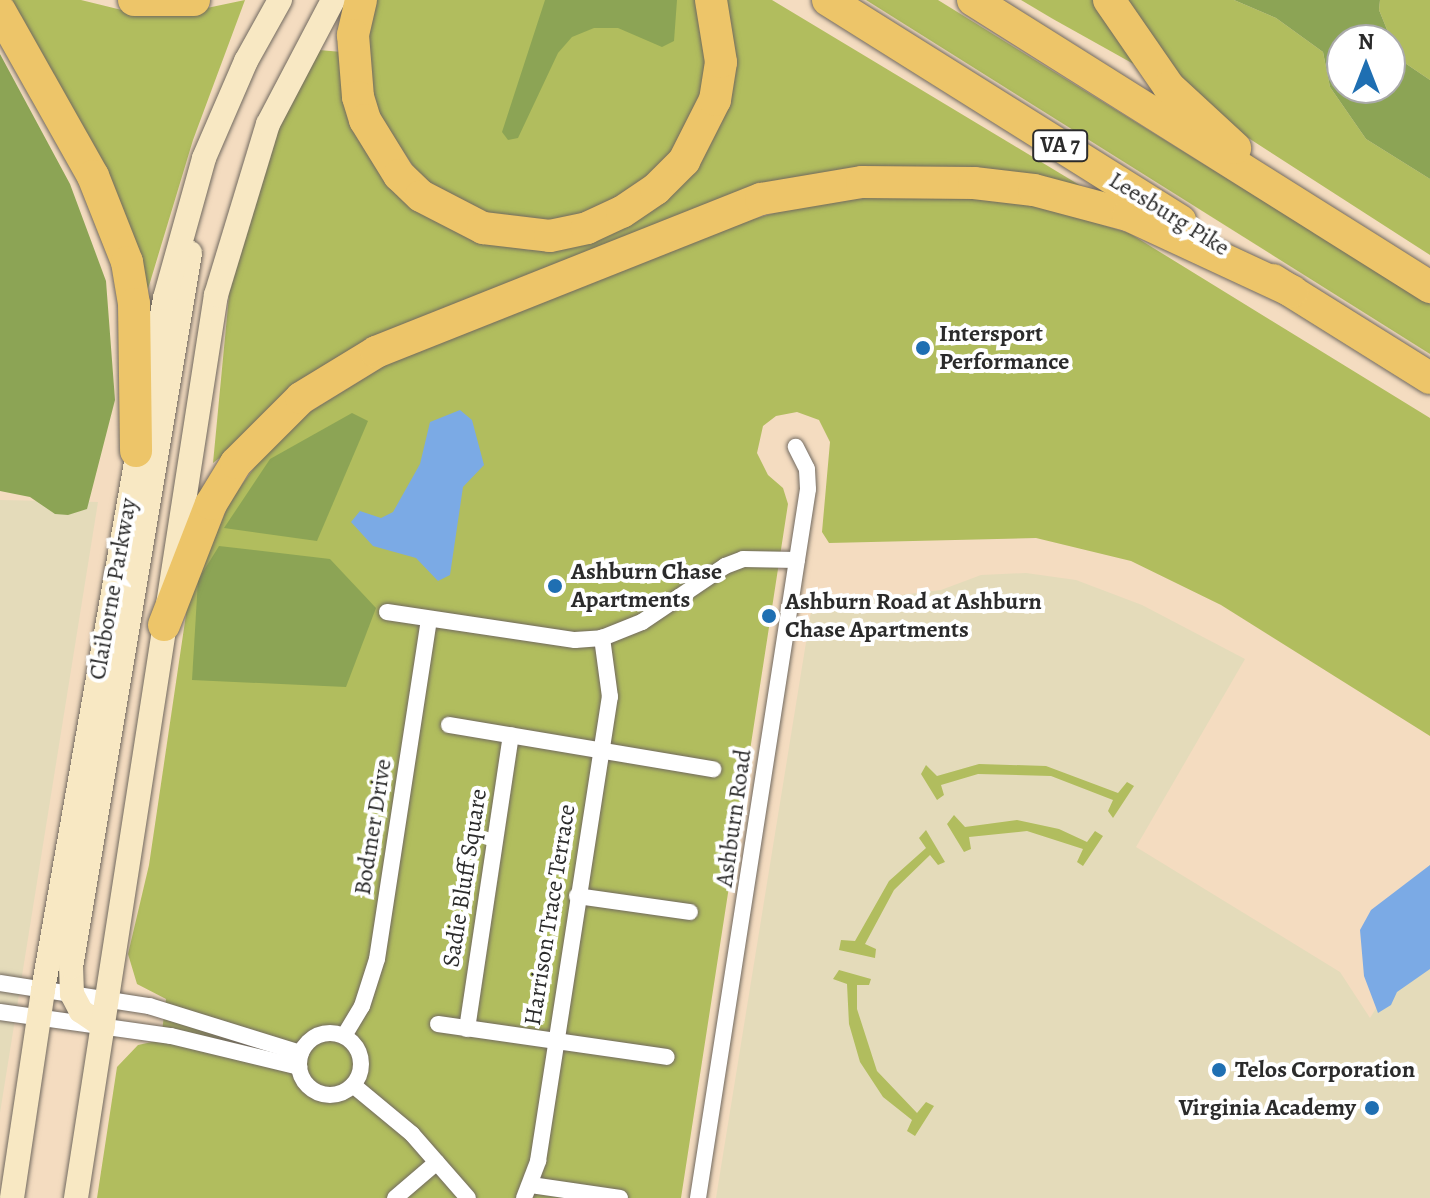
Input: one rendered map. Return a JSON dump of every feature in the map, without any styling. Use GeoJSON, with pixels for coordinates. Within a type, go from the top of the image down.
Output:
{"type":"FeatureCollection","features":[{"type":"Feature","properties":{"kind":"highway"},"geometry":{"type":"LineString","coordinates":[[134,0],[194,0]]}},
{"type":"Feature","properties":{"kind":"highway"},"geometry":{"type":"LineString","coordinates":[[361,0],[353,35],[358,97],[365,120],[399,175],[421,196],[483,228],[550,236],[587,228],[622,212],[656,189],[684,161],[715,100],[721,62],[711,0]]}},
{"type":"Feature","properties":{"kind":"highway","name":"Leesburg Pike"},"geometry":{"type":"LineString","coordinates":[[828,0],[1430,378]]}},
{"type":"Feature","properties":{"kind":"highway"},"geometry":{"type":"LineString","coordinates":[[973,0],[1430,287]]}},
{"type":"Feature","properties":{"kind":"highway"},"geometry":{"type":"LineString","coordinates":[[1109,0],[1169,87],[1296,204]]}},
{"type":"Feature","properties":{"kind":"highway"},"geometry":{"type":"LineString","coordinates":[[0,11],[93,176],[127,262],[134,304],[136,451]]}},
{"type":"Feature","properties":{"kind":"highway"},"geometry":{"type":"LineString","coordinates":[[164,625],[206,515],[236,463],[301,398],[376,352],[761,199],[862,182],[974,183],[1034,190],[1128,215],[1292,291]]}},
{"type":"Feature","properties":{"kind":"main road","name":"Claiborne Parkway"},"geometry":{"type":"LineString","coordinates":[[12,1198],[43,990],[136,451],[179,235],[204,158],[246,61],[280,0]]}},
{"type":"Feature","properties":{"kind":"main road"},"geometry":{"type":"LineString","coordinates":[[76,1198],[164,625],[225,256],[268,124],[333,0]]}},
{"type":"Feature","properties":{"kind":"main road"},"geometry":{"type":"LineString","coordinates":[[103,1026],[81,1011],[72,994],[71,967],[204,158]]}},
{"type":"Feature","properties":{"kind":"street","name":"Ashburn Road"},"geometry":{"type":"LineString","coordinates":[[698,1198],[808,489],[807,469],[796,447]]}},
{"type":"Feature","properties":{"kind":"street"},"geometry":{"type":"LineString","coordinates":[[387,612],[575,640],[602,638],[642,622],[725,566],[743,559],[797,560]]}},
{"type":"Feature","properties":{"kind":"street","name":"Bodmer Drive"},"geometry":{"type":"LineString","coordinates":[[344,1036],[362,1006],[377,959],[429,620]]}},
{"type":"Feature","properties":{"kind":"street","name":"Harrison Trace Terrace"},"geometry":{"type":"LineString","coordinates":[[527,1192],[555,1040],[610,697],[602,638]]}},
{"type":"Feature","properties":{"kind":"street"},"geometry":{"type":"LineString","coordinates":[[449,725],[713,769]]}},
{"type":"Feature","properties":{"kind":"street","name":"Sadie Bluff Square"},"geometry":{"type":"LineString","coordinates":[[467,1029],[511,735]]}},
{"type":"Feature","properties":{"kind":"street"},"geometry":{"type":"LineString","coordinates":[[577,896],[690,912]]}},
{"type":"Feature","properties":{"kind":"street"},"geometry":{"type":"LineString","coordinates":[[0,983],[149,1006],[300,1060]]}},
{"type":"Feature","properties":{"kind":"street"},"geometry":{"type":"LineString","coordinates":[[0,1012],[103,1026],[300,1060]]}},
{"type":"Feature","properties":{"kind":"street"},"geometry":{"type":"LineString","coordinates":[[438,1024],[667,1057]]}},
{"type":"Feature","properties":{"kind":"street"},"geometry":{"type":"LineString","coordinates":[[315,1036],[344,1036],[361,1060],[353,1085],[337,1094],[322,1094],[304,1081],[300,1060],[315,1036]]}},
{"type":"Feature","properties":{"kind":"street"},"geometry":{"type":"LineString","coordinates":[[353,1085],[392,1115],[468,1198]]}},
{"type":"Feature","properties":{"kind":"street"},"geometry":{"type":"LineString","coordinates":[[395,1198],[437,1162]]}},
{"type":"Feature","properties":{"kind":"street"},"geometry":{"type":"LineString","coordinates":[[527,1192],[620,1198]]}},
{"type":"Feature","properties":{"kind":"shaded area"},"geometry":{"type":"Polygon","coordinates":[[[0,500],[98,502],[0,1113],[0,500]]]}},
{"type":"Feature","properties":{"kind":"shaded area"},"geometry":{"type":"Polygon","coordinates":[[[1026,573],[1076,580],[1142,605],[1245,659],[1136,847],[1340,972],[1370,1018],[1430,922],[1430,1198],[716,1198],[814,593],[877,598],[941,590],[981,575],[1026,573]]]}},
{"type":"Feature","properties":{"kind":"green space"},"geometry":{"type":"Polygon","coordinates":[[[6,0],[81,0],[134,13],[183,13],[245,0],[193,140],[148,289],[6,0]]]}},
{"type":"Feature","properties":{"kind":"green space"},"geometry":{"type":"Polygon","coordinates":[[[376,0],[698,0],[707,69],[701,96],[668,161],[628,192],[579,215],[543,221],[481,213],[423,181],[379,115],[369,81],[367,44],[376,0]]]}},
{"type":"Feature","properties":{"kind":"green space"},"geometry":{"type":"Polygon","coordinates":[[[545,0],[677,0],[674,41],[662,47],[618,28],[594,28],[572,37],[558,53],[518,138],[508,140],[502,132],[545,0]]]}},
{"type":"Feature","properties":{"kind":"green space"},"geometry":{"type":"Polygon","coordinates":[[[721,0],[772,0],[1086,189],[748,189],[372,339],[213,463],[230,285],[255,187],[287,107],[319,50],[342,52],[355,127],[492,243],[529,250],[554,247],[693,166],[721,0]]]}},
{"type":"Feature","properties":{"kind":"green space"},"geometry":{"type":"Polygon","coordinates":[[[866,0],[938,0],[1430,304],[1430,354],[866,0]]]}},
{"type":"Feature","properties":{"kind":"green space"},"geometry":{"type":"Polygon","coordinates":[[[1021,0],[1103,0],[1139,67],[1053,19],[1021,0]]]}},
{"type":"Feature","properties":{"kind":"green space"},"geometry":{"type":"Polygon","coordinates":[[[1118,0],[1234,0],[1276,18],[1323,52],[1326,104],[1342,104],[1366,139],[1430,179],[1430,255],[1205,110],[1118,0]]]}},
{"type":"Feature","properties":{"kind":"green space"},"geometry":{"type":"Polygon","coordinates":[[[1234,0],[1380,0],[1379,10],[1385,24],[1326,24],[1326,67],[1323,52],[1276,18],[1234,0]]]}},
{"type":"Feature","properties":{"kind":"green space"},"geometry":{"type":"Polygon","coordinates":[[[1380,0],[1430,0],[1430,80],[1406,64],[1406,24],[1385,24],[1379,10],[1380,0]]]}},
{"type":"Feature","properties":{"kind":"green space"},"geometry":{"type":"Polygon","coordinates":[[[0,54],[70,184],[106,281],[115,400],[87,509],[68,515],[55,514],[30,497],[0,491],[0,54]]]}},
{"type":"Feature","properties":{"kind":"green space"},"geometry":{"type":"Polygon","coordinates":[[[1406,64],[1430,80],[1430,179],[1366,139],[1342,104],[1406,104],[1406,64]]]}},
{"type":"Feature","properties":{"kind":"green space"},"geometry":{"type":"Polygon","coordinates":[[[873,197],[1014,198],[1129,233],[1430,418],[1430,736],[1221,605],[1131,561],[1036,538],[829,543],[822,532],[830,442],[819,420],[797,412],[776,416],[763,426],[757,453],[768,475],[783,488],[788,504],[681,1198],[97,1198],[117,1067],[138,1045],[161,1040],[166,999],[137,984],[128,954],[149,865],[188,601],[230,501],[267,450],[311,411],[389,363],[731,225],[800,206],[873,197]]]}},
{"type":"Feature","properties":{"kind":"green space"},"geometry":{"type":"Polygon","coordinates":[[[352,413],[368,421],[317,541],[224,528],[270,459],[352,413]]]}},
{"type":"Feature","properties":{"kind":"green space"},"geometry":{"type":"Polygon","coordinates":[[[219,546],[330,559],[376,608],[346,687],[192,680],[198,580],[219,546]]]}},
{"type":"Feature","properties":{"kind":"green space"},"geometry":{"type":"Polygon","coordinates":[[[979,764],[1046,766],[1118,793],[1127,782],[1134,786],[1113,818],[1108,811],[1113,800],[1051,776],[978,774],[941,785],[944,795],[937,800],[921,774],[926,765],[937,776],[979,764]]]}},
{"type":"Feature","properties":{"kind":"green space"},"geometry":{"type":"Polygon","coordinates":[[[954,815],[965,827],[1017,820],[1059,829],[1087,842],[1095,831],[1103,836],[1083,866],[1077,862],[1083,849],[1027,831],[969,837],[971,849],[964,852],[947,824],[954,815]]]}},
{"type":"Feature","properties":{"kind":"green space"},"geometry":{"type":"Polygon","coordinates":[[[926,830],[945,862],[938,865],[930,855],[894,890],[865,944],[876,949],[875,958],[839,950],[841,940],[855,941],[889,881],[926,848],[919,838],[926,830]]]}},
{"type":"Feature","properties":{"kind":"green space"},"geometry":{"type":"Polygon","coordinates":[[[839,970],[871,979],[869,985],[857,985],[857,1009],[877,1071],[917,1113],[926,1102],[934,1106],[915,1136],[907,1131],[912,1120],[883,1097],[860,1062],[849,1024],[847,984],[833,979],[839,970]]]}},
{"type":"Feature","properties":{"kind":"water"},"geometry":{"type":"Polygon","coordinates":[[[460,410],[472,420],[484,465],[463,487],[450,575],[438,581],[416,558],[373,546],[351,522],[360,511],[381,518],[393,512],[420,464],[430,422],[460,410]]]}},
{"type":"Feature","properties":{"kind":"water"},"geometry":{"type":"Polygon","coordinates":[[[1430,865],[1430,969],[1397,992],[1391,1005],[1378,1013],[1364,976],[1360,930],[1371,910],[1430,865]]]}},
{"type":"Feature","properties":{"kind":"place","name":"Intersport Performance"},"geometry":{"type":"Point","coordinates":[923,348]}},
{"type":"Feature","properties":{"kind":"place","name":"Ashburn Chase Apartments"},"geometry":{"type":"Point","coordinates":[555,586]}},
{"type":"Feature","properties":{"kind":"place","name":"Ashburn Road at Ashburn Chase Apartments"},"geometry":{"type":"Point","coordinates":[769,616]}},
{"type":"Feature","properties":{"kind":"place","name":"Telos Corporation"},"geometry":{"type":"Point","coordinates":[1219,1070]}},
{"type":"Feature","properties":{"kind":"place","name":"Virginia Academy"},"geometry":{"type":"Point","coordinates":[1372,1108]}}]}
